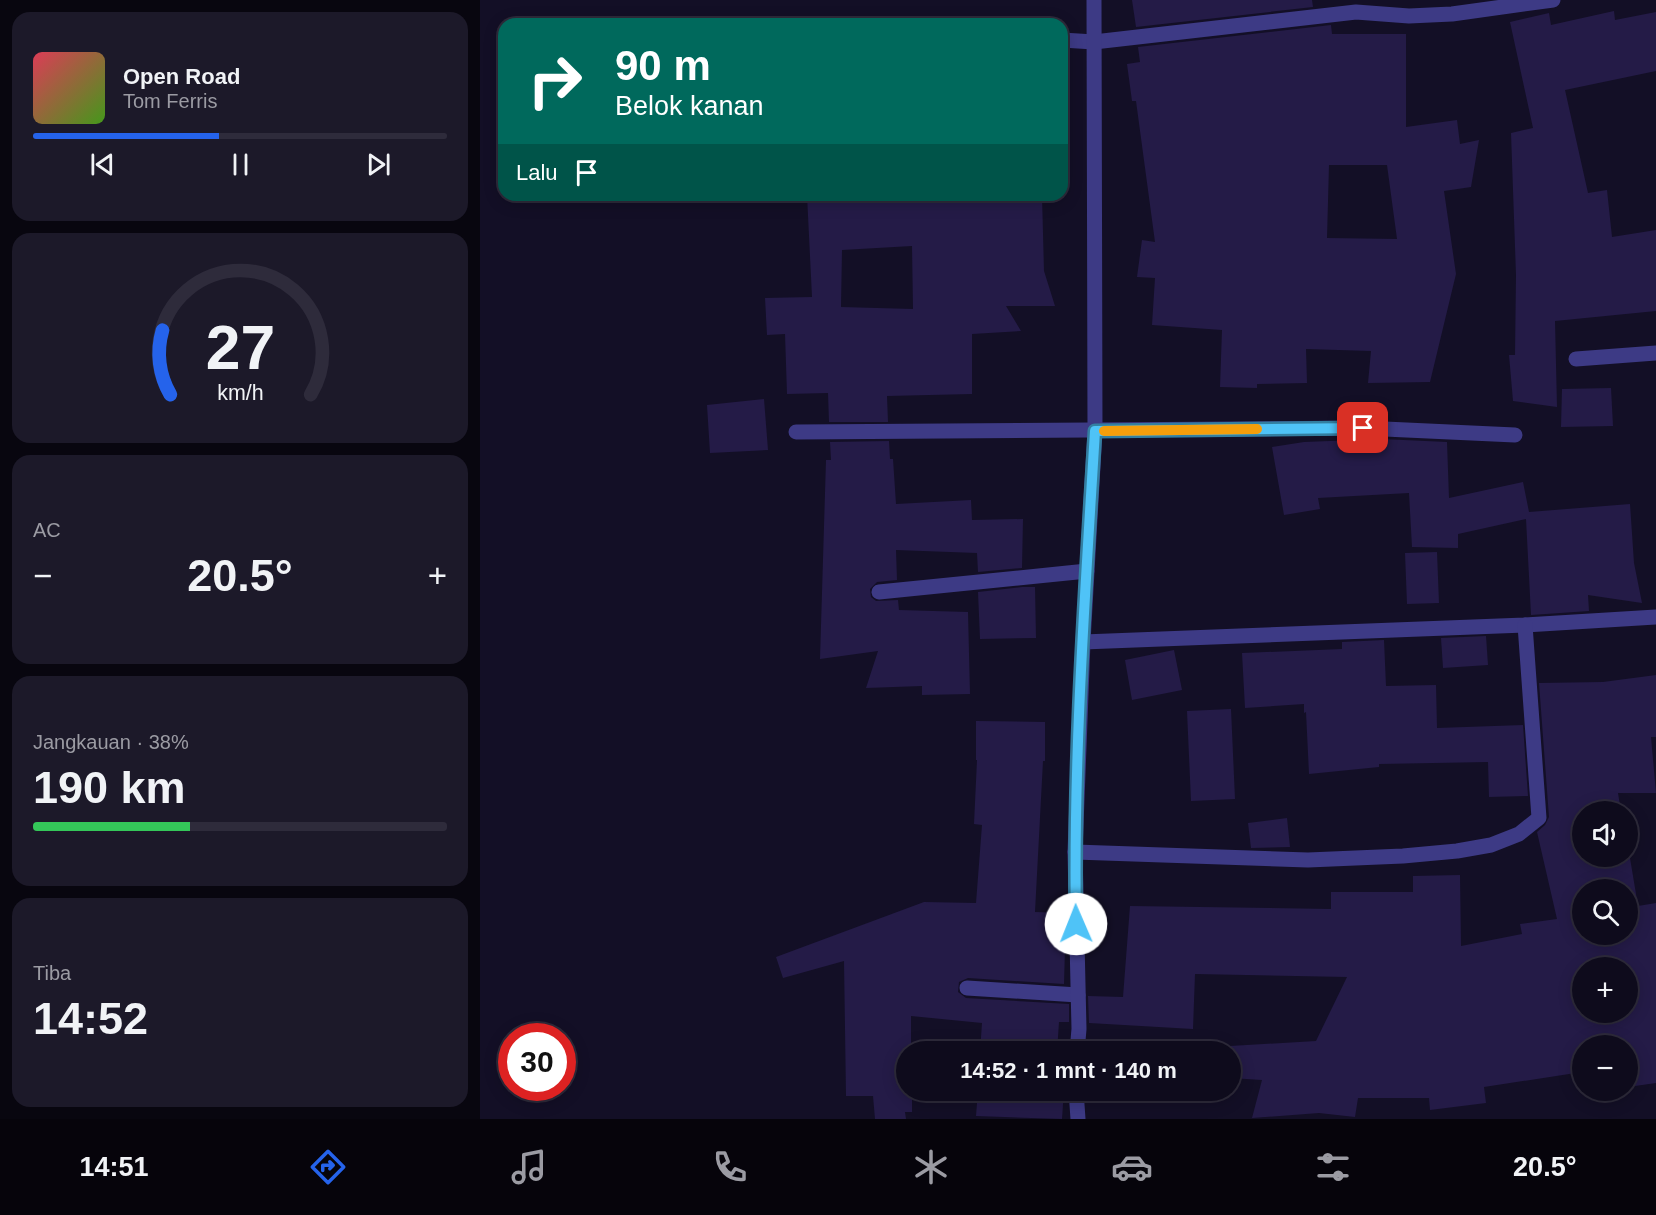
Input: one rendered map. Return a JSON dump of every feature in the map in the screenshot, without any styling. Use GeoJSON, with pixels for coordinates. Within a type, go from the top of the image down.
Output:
{"type":"FeatureCollection","features":[{"type":"Feature","properties":{"kind":"street"},"geometry":{"type":"LineString","coordinates":[[1078,1041],[1075,852],[1083,642],[1095,431],[1094,0]]}},
{"type":"Feature","properties":{"kind":"street"},"geometry":{"type":"LineString","coordinates":[[1068,40],[1094,42],[1356,12],[1409,16],[1452,14],[1552,0]]}},
{"type":"Feature","properties":{"kind":"street"},"geometry":{"type":"LineString","coordinates":[[1576,359],[1656,353]]}},
{"type":"Feature","properties":{"kind":"street"},"geometry":{"type":"LineString","coordinates":[[796,432],[1363,428],[1515,435]]}},
{"type":"Feature","properties":{"kind":"street"},"geometry":{"type":"LineString","coordinates":[[879,592],[1087,571]]}},
{"type":"Feature","properties":{"kind":"street"},"geometry":{"type":"LineString","coordinates":[[1083,642],[1525,625],[1656,617]]}},
{"type":"Feature","properties":{"kind":"street"},"geometry":{"type":"LineString","coordinates":[[1075,852],[1308,860],[1457,851],[1491,845],[1519,834],[1539,818],[1532,752],[1525,625]]}},
{"type":"Feature","properties":{"kind":"street"},"geometry":{"type":"LineString","coordinates":[[967,988],[1078,995]]}},
{"type":"Feature","properties":{"kind":"street"},"geometry":{"type":"LineString","coordinates":[[1077,1101],[1078,1119]]}},
{"type":"Feature","properties":{"kind":"building"},"geometry":{"type":"Polygon","coordinates":[[[1132,0],[1312,0],[1313,7],[1136,27],[1132,0]]]}},
{"type":"Feature","properties":{"kind":"building"},"geometry":{"type":"Polygon","coordinates":[[[1614,11],[1615,20],[1656,12],[1656,71],[1565,90],[1588,193],[1607,190],[1612,237],[1656,230],[1656,311],[1555,321],[1557,407],[1513,401],[1509,355],[1515,355],[1516,275],[1511,133],[1533,128],[1510,22],[1549,13],[1551,25],[1614,11]]]}},
{"type":"Feature","properties":{"kind":"building"},"geometry":{"type":"Polygon","coordinates":[[[1331,25],[1332,34],[1406,34],[1406,127],[1457,120],[1460,144],[1479,140],[1471,187],[1444,191],[1456,274],[1430,382],[1368,383],[1371,351],[1306,349],[1307,383],[1257,384],[1257,388],[1220,387],[1222,330],[1152,325],[1155,278],[1137,277],[1142,240],[1155,242],[1136,101],[1132,101],[1127,64],[1140,62],[1138,47],[1331,25]],[[1329,165],[1327,238],[1397,239],[1387,165],[1329,165]]]}},
{"type":"Feature","properties":{"kind":"building"},"geometry":{"type":"Polygon","coordinates":[[[807,201],[1042,201],[1044,271],[1055,306],[1006,306],[1021,331],[972,334],[972,394],[887,396],[888,422],[829,422],[828,393],[787,394],[785,334],[767,335],[765,298],[812,297],[807,201]],[[912,246],[842,250],[841,307],[913,309],[912,246]]]}},
{"type":"Feature","properties":{"kind":"building"},"geometry":{"type":"Polygon","coordinates":[[[1611,388],[1613,426],[1561,427],[1562,389],[1611,388]]]}},
{"type":"Feature","properties":{"kind":"building"},"geometry":{"type":"Polygon","coordinates":[[[764,399],[768,450],[710,453],[707,405],[764,399]]]}},
{"type":"Feature","properties":{"kind":"building"},"geometry":{"type":"Polygon","coordinates":[[[1382,439],[1447,442],[1449,498],[1523,482],[1529,512],[1630,504],[1634,563],[1642,603],[1588,595],[1589,611],[1531,615],[1526,519],[1458,534],[1458,548],[1412,547],[1409,493],[1318,498],[1320,509],[1284,515],[1272,447],[1304,442],[1382,439]]]}},
{"type":"Feature","properties":{"kind":"building"},"geometry":{"type":"Polygon","coordinates":[[[889,441],[890,459],[893,459],[896,504],[971,500],[972,520],[1023,519],[1022,568],[978,572],[977,553],[896,550],[897,580],[877,582],[870,589],[871,597],[876,601],[898,600],[899,610],[968,612],[970,694],[922,695],[922,686],[866,688],[878,651],[820,659],[826,460],[831,460],[830,442],[889,441]]]}},
{"type":"Feature","properties":{"kind":"building"},"geometry":{"type":"Polygon","coordinates":[[[1437,552],[1439,603],[1407,604],[1405,553],[1437,552]]]}},
{"type":"Feature","properties":{"kind":"building"},"geometry":{"type":"Polygon","coordinates":[[[1035,587],[1036,638],[980,639],[978,592],[1035,587]]]}},
{"type":"Feature","properties":{"kind":"building"},"geometry":{"type":"Polygon","coordinates":[[[1486,636],[1488,665],[1443,668],[1441,638],[1486,636]]]}},
{"type":"Feature","properties":{"kind":"building"},"geometry":{"type":"Polygon","coordinates":[[[1384,640],[1386,686],[1436,685],[1437,728],[1523,725],[1528,796],[1489,797],[1488,762],[1379,764],[1379,767],[1309,774],[1304,704],[1245,708],[1242,653],[1342,649],[1342,642],[1384,640]]]}},
{"type":"Feature","properties":{"kind":"building"},"geometry":{"type":"Polygon","coordinates":[[[1174,650],[1182,690],[1132,700],[1125,660],[1174,650]]]}},
{"type":"Feature","properties":{"kind":"building"},"geometry":{"type":"Polygon","coordinates":[[[1656,675],[1656,737],[1651,737],[1656,793],[1618,793],[1619,801],[1572,801],[1572,867],[1632,867],[1634,879],[1572,879],[1572,945],[1638,945],[1638,906],[1656,903],[1656,1083],[1638,1086],[1638,1035],[1572,1035],[1572,1074],[1484,1087],[1486,1103],[1430,1110],[1429,1098],[1358,1098],[1355,1117],[1319,1113],[1252,1118],[1262,1080],[1241,1079],[1241,1045],[1316,1041],[1347,977],[1195,974],[1193,1029],[1089,1023],[1088,996],[1123,997],[1130,906],[1331,909],[1331,892],[1413,892],[1413,876],[1460,875],[1461,946],[1522,934],[1520,924],[1557,919],[1537,832],[1545,825],[1549,817],[1539,683],[1603,682],[1656,675]]]}},
{"type":"Feature","properties":{"kind":"building"},"geometry":{"type":"Polygon","coordinates":[[[1231,709],[1235,799],[1191,801],[1187,711],[1231,709]]]}},
{"type":"Feature","properties":{"kind":"building"},"geometry":{"type":"Polygon","coordinates":[[[976,721],[1045,722],[1045,761],[1043,761],[1035,912],[1066,913],[1064,984],[968,978],[959,982],[958,992],[966,998],[1069,1004],[1069,1022],[1059,1022],[1058,1041],[981,1041],[982,1023],[911,1016],[911,1041],[896,1041],[896,1101],[912,1101],[912,1112],[905,1112],[906,1119],[875,1119],[873,1096],[846,1096],[844,961],[783,978],[776,957],[924,902],[976,903],[982,825],[974,824],[976,721]]]}},
{"type":"Feature","properties":{"kind":"building"},"geometry":{"type":"Polygon","coordinates":[[[1287,818],[1290,847],[1251,848],[1248,823],[1287,818]]]}},
{"type":"Feature","properties":{"kind":"building"},"geometry":{"type":"Polygon","coordinates":[[[977,1101],[1063,1101],[1062,1119],[976,1116],[977,1101]]]}},
{"type":"Feature","properties":{"kind":"slow traffic"},"geometry":{"type":"LineString","coordinates":[[1104,431],[1257,429]]}},
{"type":"Feature","properties":{"kind":"route"},"geometry":{"type":"LineString","coordinates":[[1076,924],[1075,852],[1083,642],[1095,431],[1363,428]]}}]}
